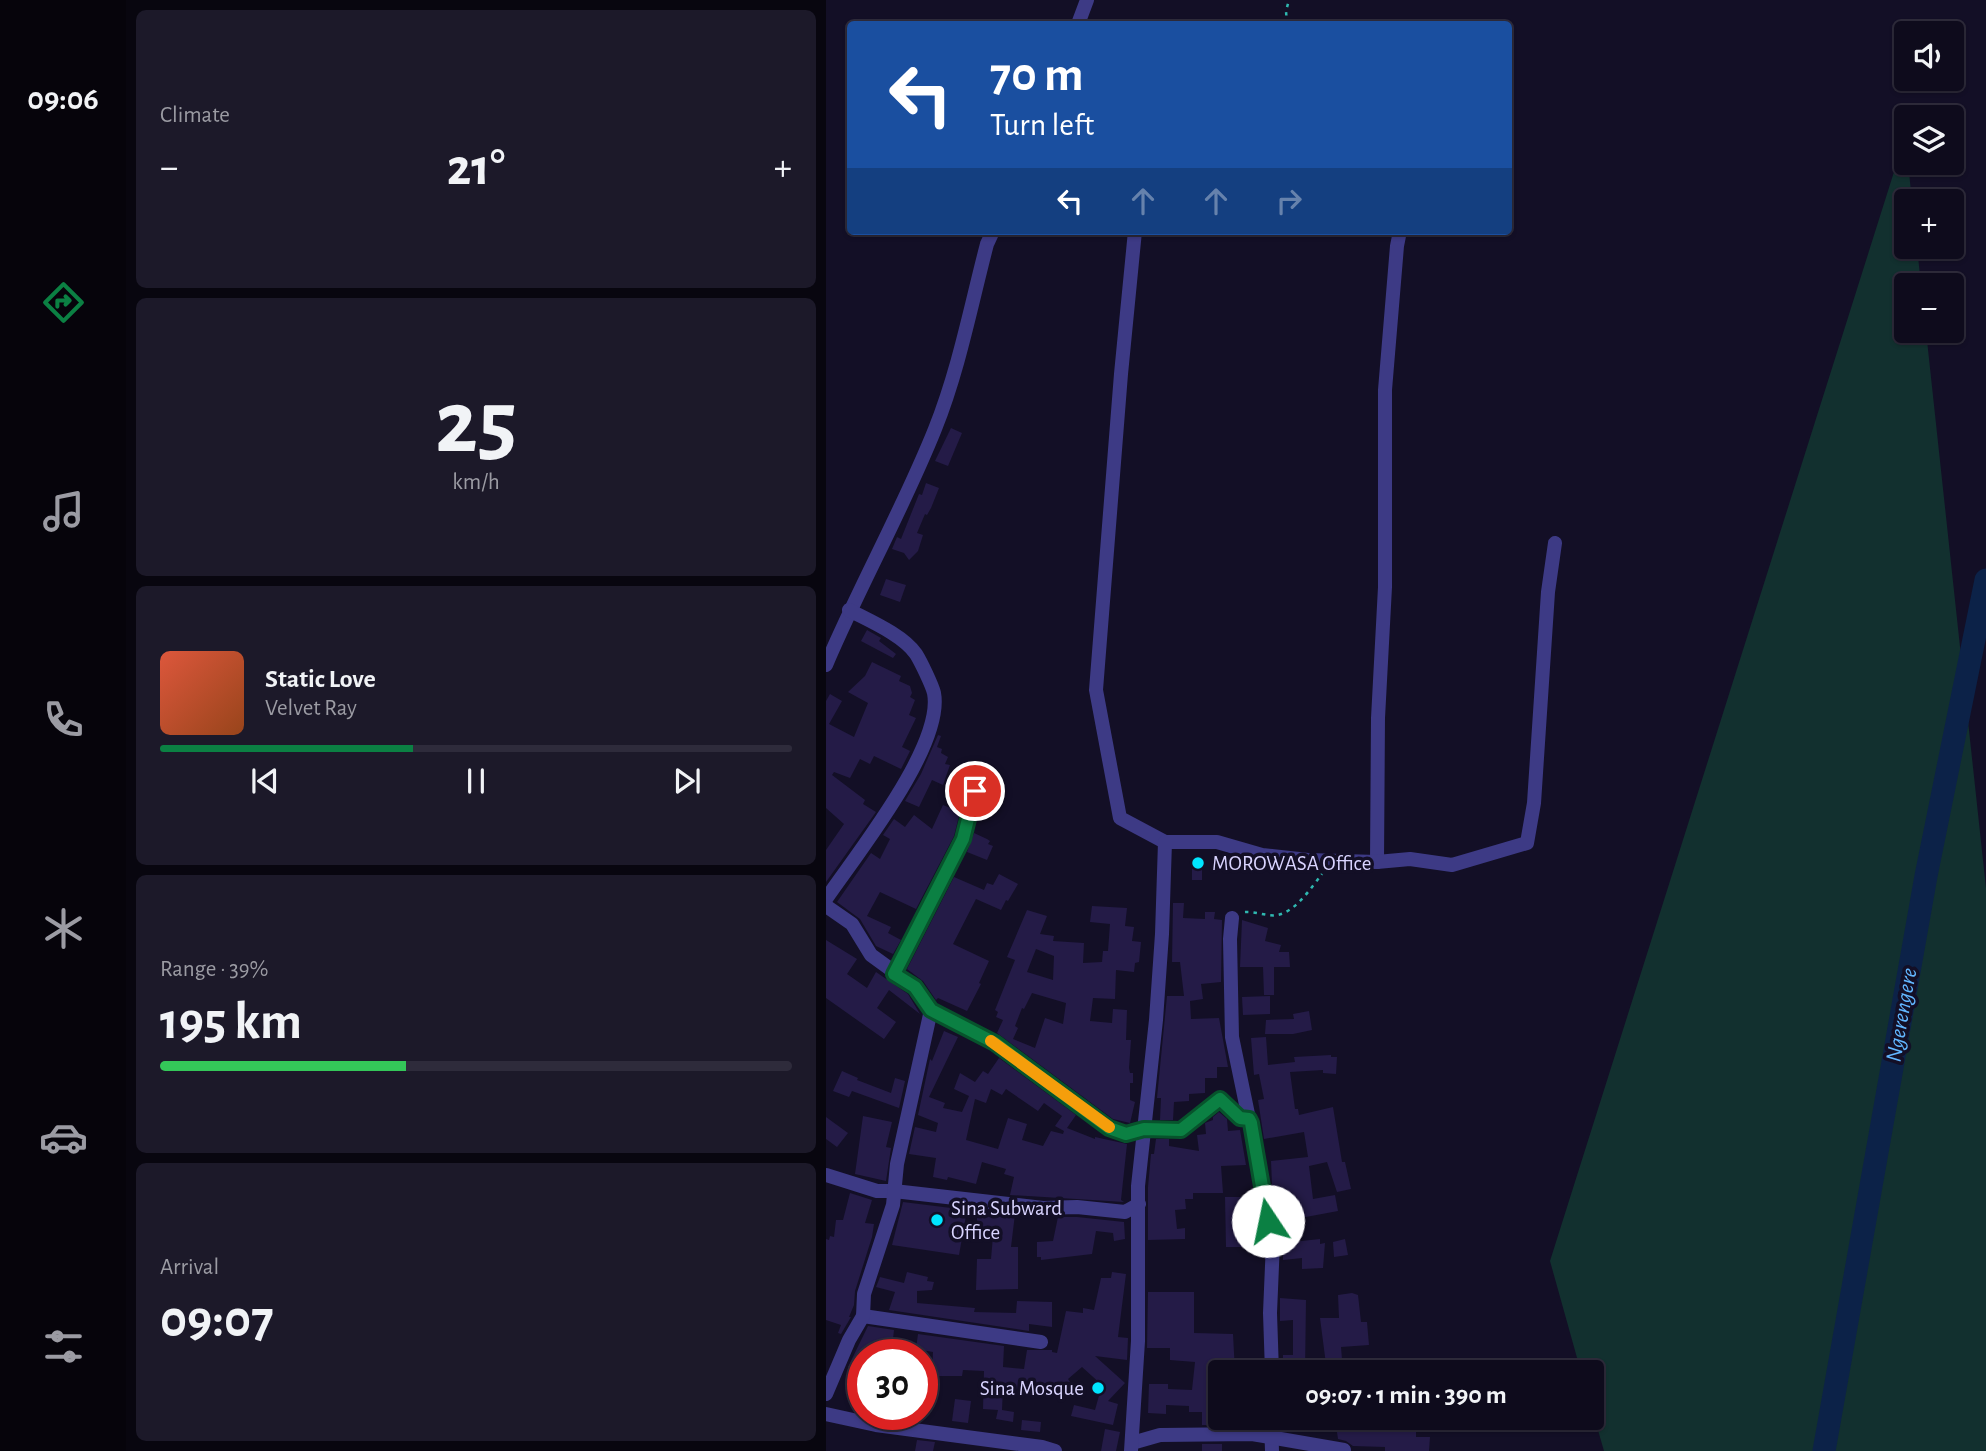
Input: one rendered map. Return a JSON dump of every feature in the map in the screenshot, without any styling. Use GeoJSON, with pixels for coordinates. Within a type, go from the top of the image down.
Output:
{"type":"FeatureCollection","features":[{"type":"Feature","properties":{"kind":"street"},"geometry":{"type":"LineString","coordinates":[[1079,21],[1087,0]]}},
{"type":"Feature","properties":{"kind":"street"},"geometry":{"type":"LineString","coordinates":[[826,666],[849,610],[936,427],[956,366],[991,235]]}},
{"type":"Feature","properties":{"kind":"street"},"geometry":{"type":"LineString","coordinates":[[1135,235],[1096,690],[1120,818],[1165,842],[1217,842],[1262,855],[1337,861],[1410,859],[1451,865],[1527,843],[1534,803],[1548,592],[1555,543]]}},
{"type":"Feature","properties":{"kind":"street"},"geometry":{"type":"LineString","coordinates":[[1377,862],[1378,718],[1385,587],[1385,390],[1399,235]]}},
{"type":"Feature","properties":{"kind":"street"},"geometry":{"type":"LineString","coordinates":[[826,899],[906,780],[932,727],[934,694],[915,653],[887,630],[849,610]]}},
{"type":"Feature","properties":{"kind":"street"},"geometry":{"type":"LineString","coordinates":[[894,974],[963,839],[975,791]]}},
{"type":"Feature","properties":{"kind":"street"},"geometry":{"type":"LineString","coordinates":[[1165,842],[1160,959],[1138,1186],[1138,1341],[1131,1447],[1160,1435],[1252,1434],[1272,1443],[1344,1450]]}},
{"type":"Feature","properties":{"kind":"street"},"geometry":{"type":"LineString","coordinates":[[826,906],[852,924],[871,955],[915,987],[931,1010],[995,1043],[1109,1128],[1126,1134],[1144,1129],[1181,1130],[1220,1099],[1240,1118],[1249,1119]]}},
{"type":"Feature","properties":{"kind":"street"},"geometry":{"type":"LineString","coordinates":[[1232,918],[1232,1037],[1273,1242],[1270,1313],[1272,1360]]}},
{"type":"Feature","properties":{"kind":"street"},"geometry":{"type":"LineString","coordinates":[[826,1394],[849,1340],[863,1316],[864,1294],[893,1205],[897,1164],[931,1010]]}},
{"type":"Feature","properties":{"kind":"street"},"geometry":{"type":"LineString","coordinates":[[826,1175],[877,1191],[1044,1208],[1077,1207],[1125,1212],[1139,1204]]}},
{"type":"Feature","properties":{"kind":"street"},"geometry":{"type":"LineString","coordinates":[[863,1316],[1041,1342]]}},
{"type":"Feature","properties":{"kind":"street"},"geometry":{"type":"LineString","coordinates":[[826,1414],[876,1425],[1055,1451]]}},
{"type":"Feature","properties":{"kind":"path"},"geometry":{"type":"LineString","coordinates":[[1287,21],[1289,0]]}},
{"type":"Feature","properties":{"kind":"path"},"geometry":{"type":"LineString","coordinates":[[1232,918],[1247,912],[1276,915],[1288,911],[1337,861]]}},
{"type":"Feature","properties":{"kind":"green space"},"geometry":{"type":"Polygon","coordinates":[[[1894,172],[1894,175],[1909,175],[1911,189],[1894,189],[1894,259],[1918,259],[1920,273],[1894,273],[1894,343],[1927,343],[1986,888],[1986,1451],[1604,1451],[1598,1430],[1604,1430],[1604,1360],[1578,1360],[1550,1261],[1894,172]]]}},
{"type":"Feature","properties":{"kind":"building"},"geometry":{"type":"Polygon","coordinates":[[[951,428],[962,433],[948,466],[935,461],[951,428]]]}},
{"type":"Feature","properties":{"kind":"building"},"geometry":{"type":"Polygon","coordinates":[[[926,483],[939,488],[917,533],[923,535],[918,551],[909,560],[904,553],[892,549],[897,537],[901,539],[926,483]]]}},
{"type":"Feature","properties":{"kind":"building"},"geometry":{"type":"Polygon","coordinates":[[[886,579],[906,585],[900,602],[880,595],[886,579]]]}},
{"type":"Feature","properties":{"kind":"building"},"geometry":{"type":"Polygon","coordinates":[[[867,630],[881,638],[879,641],[896,654],[893,658],[861,641],[867,630]]]}},
{"type":"Feature","properties":{"kind":"building"},"geometry":{"type":"Polygon","coordinates":[[[872,662],[901,676],[899,681],[910,686],[910,697],[915,700],[909,715],[916,718],[902,747],[910,751],[901,769],[874,756],[870,764],[860,759],[850,778],[834,772],[832,775],[865,800],[863,804],[876,812],[826,882],[826,850],[844,824],[826,808],[826,701],[830,694],[842,701],[829,724],[854,737],[868,703],[848,692],[865,676],[872,662]]]}},
{"type":"Feature","properties":{"kind":"building"},"geometry":{"type":"Polygon","coordinates":[[[938,735],[941,736],[937,747],[948,757],[945,764],[950,765],[943,785],[932,780],[919,807],[905,801],[921,774],[938,735]]]}},
{"type":"Feature","properties":{"kind":"building"},"geometry":{"type":"Polygon","coordinates":[[[943,805],[960,812],[954,836],[916,909],[880,892],[867,916],[891,927],[888,933],[901,940],[893,954],[876,946],[860,919],[837,902],[871,853],[880,859],[890,839],[883,835],[894,819],[905,827],[914,815],[932,829],[943,805]]]}},
{"type":"Feature","properties":{"kind":"building"},"geometry":{"type":"Polygon","coordinates":[[[974,833],[990,841],[988,844],[993,846],[987,860],[967,852],[974,833]]]}},
{"type":"Feature","properties":{"kind":"building"},"geometry":{"type":"Polygon","coordinates":[[[1192,857],[1202,857],[1202,880],[1192,880],[1192,857]]]}},
{"type":"Feature","properties":{"kind":"building"},"geometry":{"type":"Polygon","coordinates":[[[999,874],[1018,884],[1008,901],[1006,900],[1001,910],[976,899],[953,944],[989,961],[979,983],[981,984],[967,1011],[938,998],[936,1000],[923,981],[907,969],[954,877],[984,890],[987,883],[993,885],[999,874]]]}},
{"type":"Feature","properties":{"kind":"building"},"geometry":{"type":"Polygon","coordinates":[[[1173,903],[1184,903],[1183,918],[1205,919],[1205,912],[1215,912],[1214,919],[1222,920],[1221,982],[1201,984],[1203,999],[1190,1001],[1191,1019],[1219,1018],[1228,1067],[1217,1067],[1217,1078],[1205,1078],[1205,1093],[1189,1094],[1189,1101],[1174,1102],[1173,1120],[1160,1120],[1161,1098],[1157,1098],[1167,996],[1184,996],[1180,962],[1172,962],[1173,903]]]}},
{"type":"Feature","properties":{"kind":"building"},"geometry":{"type":"Polygon","coordinates":[[[1092,906],[1127,908],[1125,926],[1134,927],[1132,941],[1141,942],[1139,962],[1135,963],[1134,972],[1116,970],[1115,999],[1093,998],[1090,1021],[1112,1023],[1113,1009],[1127,1010],[1126,1040],[1131,1040],[1129,1068],[1130,1073],[1133,1073],[1130,1100],[1135,1102],[1130,1123],[1113,1119],[997,1033],[1003,1020],[996,1017],[998,1012],[995,1010],[1015,960],[1007,957],[1027,910],[1047,916],[1040,934],[1054,936],[1053,941],[1084,943],[1083,963],[1102,962],[1103,951],[1108,951],[1110,924],[1090,922],[1092,906]],[[1036,949],[1027,972],[1053,980],[1054,956],[1036,949]],[[1032,993],[1024,1009],[1022,1008],[1013,1039],[1035,1048],[1045,1018],[1063,1024],[1066,1003],[1032,993]]]}},
{"type":"Feature","properties":{"kind":"building"},"geometry":{"type":"Polygon","coordinates":[[[1242,920],[1268,928],[1265,941],[1281,945],[1279,952],[1289,952],[1290,967],[1274,967],[1274,995],[1264,995],[1263,967],[1240,967],[1242,920]]]}},
{"type":"Feature","properties":{"kind":"building"},"geometry":{"type":"Polygon","coordinates":[[[826,940],[857,959],[847,974],[867,988],[876,972],[908,994],[920,1014],[889,990],[877,1008],[896,1022],[884,1039],[826,998],[826,940]]]}},
{"type":"Feature","properties":{"kind":"building"},"geometry":{"type":"Polygon","coordinates":[[[1270,996],[1270,1014],[1243,1015],[1242,997],[1270,996]]]}},
{"type":"Feature","properties":{"kind":"building"},"geometry":{"type":"Polygon","coordinates":[[[1309,1011],[1312,1030],[1293,1034],[1265,1034],[1266,1020],[1294,1019],[1293,1014],[1309,1011]]]}},
{"type":"Feature","properties":{"kind":"building"},"geometry":{"type":"Polygon","coordinates":[[[944,1031],[958,1037],[929,1097],[945,1103],[943,1108],[962,1112],[969,1096],[954,1089],[960,1073],[975,1082],[983,1071],[988,1074],[999,1058],[1076,1115],[1067,1128],[1095,1139],[1127,1144],[1121,1200],[1124,1202],[1010,1195],[1014,1177],[1004,1174],[1006,1169],[982,1162],[976,1184],[948,1177],[947,1180],[933,1177],[936,1158],[909,1154],[915,1127],[936,1132],[938,1123],[918,1115],[930,1059],[932,1061],[944,1031]],[[991,1089],[986,1103],[975,1099],[966,1140],[998,1149],[1008,1118],[1027,1124],[1022,1140],[1043,1146],[1051,1131],[1063,1134],[1064,1131],[1055,1126],[1062,1116],[1044,1103],[1038,1111],[1006,1089],[1002,1095],[991,1089]]]}},
{"type":"Feature","properties":{"kind":"building"},"geometry":{"type":"Polygon","coordinates":[[[1266,1037],[1268,1065],[1295,1062],[1294,1057],[1337,1057],[1336,1074],[1323,1073],[1323,1070],[1290,1072],[1295,1109],[1298,1109],[1299,1115],[1333,1107],[1342,1162],[1345,1162],[1351,1189],[1337,1192],[1327,1162],[1309,1166],[1313,1199],[1335,1195],[1338,1211],[1279,1222],[1271,1161],[1308,1157],[1304,1132],[1264,1139],[1258,1100],[1264,1099],[1259,1074],[1254,1075],[1251,1038],[1266,1037]]]}},
{"type":"Feature","properties":{"kind":"building"},"geometry":{"type":"Polygon","coordinates":[[[842,1071],[891,1093],[895,1078],[905,1081],[899,1108],[852,1091],[849,1097],[833,1091],[842,1071]]]}},
{"type":"Feature","properties":{"kind":"building"},"geometry":{"type":"Polygon","coordinates":[[[1219,1112],[1227,1119],[1228,1131],[1240,1130],[1246,1165],[1221,1166],[1223,1193],[1193,1193],[1193,1199],[1185,1199],[1186,1209],[1175,1210],[1177,1229],[1185,1228],[1185,1239],[1148,1240],[1148,1187],[1151,1154],[1154,1154],[1156,1139],[1169,1139],[1169,1146],[1199,1151],[1197,1135],[1206,1134],[1205,1123],[1213,1120],[1219,1112]]]}},
{"type":"Feature","properties":{"kind":"building"},"geometry":{"type":"Polygon","coordinates":[[[863,1116],[892,1122],[886,1147],[891,1148],[886,1181],[855,1174],[863,1116]]]}},
{"type":"Feature","properties":{"kind":"building"},"geometry":{"type":"Polygon","coordinates":[[[826,1117],[848,1133],[837,1147],[826,1139],[826,1117]]]}},
{"type":"Feature","properties":{"kind":"building"},"geometry":{"type":"Polygon","coordinates":[[[850,1193],[872,1200],[865,1223],[874,1224],[855,1291],[851,1317],[841,1334],[838,1333],[841,1325],[826,1320],[826,1239],[834,1237],[836,1220],[843,1220],[850,1193]]]}},
{"type":"Feature","properties":{"kind":"building"},"geometry":{"type":"Polygon","coordinates":[[[1225,1197],[1250,1197],[1246,1247],[1226,1247],[1225,1197]]]}},
{"type":"Feature","properties":{"kind":"building"},"geometry":{"type":"Polygon","coordinates":[[[903,1202],[967,1210],[959,1255],[892,1245],[903,1202]]]}},
{"type":"Feature","properties":{"kind":"building"},"geometry":{"type":"Polygon","coordinates":[[[977,1210],[1015,1214],[1011,1247],[1018,1247],[1018,1289],[976,1290],[977,1259],[991,1259],[993,1236],[977,1235],[977,1210]]]}},
{"type":"Feature","properties":{"kind":"building"},"geometry":{"type":"Polygon","coordinates":[[[1058,1217],[1124,1222],[1125,1239],[1114,1241],[1113,1233],[1096,1231],[1092,1254],[1041,1260],[1041,1257],[1037,1257],[1037,1242],[1053,1241],[1058,1217]]]}},
{"type":"Feature","properties":{"kind":"building"},"geometry":{"type":"Polygon","coordinates":[[[1320,1239],[1320,1244],[1325,1243],[1323,1268],[1302,1269],[1302,1258],[1283,1260],[1283,1243],[1320,1239]]]}},
{"type":"Feature","properties":{"kind":"building"},"geometry":{"type":"Polygon","coordinates":[[[1345,1239],[1348,1255],[1334,1257],[1333,1242],[1345,1239]]]}},
{"type":"Feature","properties":{"kind":"building"},"geometry":{"type":"Polygon","coordinates":[[[907,1272],[928,1277],[927,1281],[934,1282],[932,1290],[917,1291],[917,1303],[975,1308],[974,1312],[1016,1313],[1017,1301],[1052,1302],[1052,1327],[1029,1324],[1029,1331],[889,1310],[895,1292],[876,1287],[880,1277],[904,1283],[907,1272]]]}},
{"type":"Feature","properties":{"kind":"building"},"geometry":{"type":"Polygon","coordinates":[[[1112,1272],[1126,1274],[1118,1337],[1128,1338],[1127,1360],[1095,1356],[1125,1383],[1108,1401],[1118,1404],[1113,1425],[1071,1416],[1074,1405],[1095,1410],[1102,1385],[1082,1367],[1068,1379],[1072,1385],[1042,1386],[1038,1393],[1018,1385],[1018,1389],[1003,1387],[1002,1410],[1014,1412],[1013,1422],[996,1419],[998,1410],[983,1409],[984,1371],[963,1370],[962,1376],[938,1376],[938,1339],[917,1339],[918,1334],[1004,1346],[1003,1367],[1024,1369],[1027,1350],[1052,1350],[1057,1353],[1066,1311],[1083,1313],[1083,1308],[1094,1310],[1101,1278],[1111,1278],[1112,1272]]]}},
{"type":"Feature","properties":{"kind":"building"},"geometry":{"type":"Polygon","coordinates":[[[1148,1292],[1194,1292],[1194,1333],[1233,1334],[1234,1360],[1208,1360],[1208,1425],[1202,1425],[1202,1412],[1189,1412],[1189,1406],[1166,1405],[1166,1414],[1148,1413],[1149,1384],[1168,1384],[1168,1389],[1192,1390],[1195,1362],[1170,1360],[1170,1348],[1147,1348],[1148,1292]]]}},
{"type":"Feature","properties":{"kind":"building"},"geometry":{"type":"Polygon","coordinates":[[[1338,1295],[1358,1295],[1361,1322],[1367,1322],[1369,1345],[1341,1347],[1342,1360],[1325,1360],[1320,1318],[1339,1318],[1338,1295]]]}},
{"type":"Feature","properties":{"kind":"building"},"geometry":{"type":"Polygon","coordinates":[[[1280,1298],[1306,1300],[1305,1360],[1283,1360],[1283,1355],[1293,1355],[1293,1320],[1280,1321],[1280,1298]]]}},
{"type":"Feature","properties":{"kind":"building"},"geometry":{"type":"Polygon","coordinates":[[[868,1326],[894,1330],[893,1339],[862,1339],[868,1326]]]}},
{"type":"Feature","properties":{"kind":"building"},"geometry":{"type":"Polygon","coordinates":[[[955,1399],[971,1401],[968,1423],[952,1421],[955,1399]]]}},
{"type":"Feature","properties":{"kind":"building"},"geometry":{"type":"Polygon","coordinates":[[[1022,1420],[1041,1422],[1040,1432],[1021,1430],[1022,1420]]]}},
{"type":"Feature","properties":{"kind":"building"},"geometry":{"type":"Polygon","coordinates":[[[1105,1429],[1120,1432],[1116,1451],[1101,1451],[1105,1429]]]}},
{"type":"Feature","properties":{"kind":"building"},"geometry":{"type":"Polygon","coordinates":[[[1416,1430],[1416,1437],[1430,1437],[1429,1451],[1385,1451],[1385,1447],[1353,1446],[1338,1439],[1337,1432],[1331,1432],[1416,1430]]]}},
{"type":"Feature","properties":{"kind":"building"},"geometry":{"type":"Polygon","coordinates":[[[917,1440],[935,1442],[933,1451],[915,1451],[917,1440]]]}},
{"type":"Feature","properties":{"kind":"building"},"geometry":{"type":"Polygon","coordinates":[[[1202,1444],[1222,1444],[1222,1451],[1202,1451],[1202,1444]]]}},
{"type":"Feature","properties":{"kind":"waterway","name":"Ngerengere"},"geometry":{"type":"LineString","coordinates":[[1824,1451],[1926,876],[1986,580]]}},
{"type":"Feature","properties":{"kind":"slow traffic"},"geometry":{"type":"LineString","coordinates":[[991,1041],[1109,1127]]}},
{"type":"Feature","properties":{"kind":"place","name":"MOROWASA Office"},"geometry":{"type":"Point","coordinates":[1198,863]}},
{"type":"Feature","properties":{"kind":"place","name":"Sina Subward Office"},"geometry":{"type":"Point","coordinates":[937,1220]}},
{"type":"Feature","properties":{"kind":"place","name":"Sina Mosque"},"geometry":{"type":"Point","coordinates":[1098,1388]}},
{"type":"Feature","properties":{"kind":"route"},"geometry":{"type":"LineString","coordinates":[[975,791],[963,839],[894,974],[915,987],[931,1010],[995,1043],[1109,1128],[1126,1134],[1144,1129],[1181,1130],[1220,1099],[1240,1118],[1249,1119],[1251,1123],[1268,1221]]}}]}
